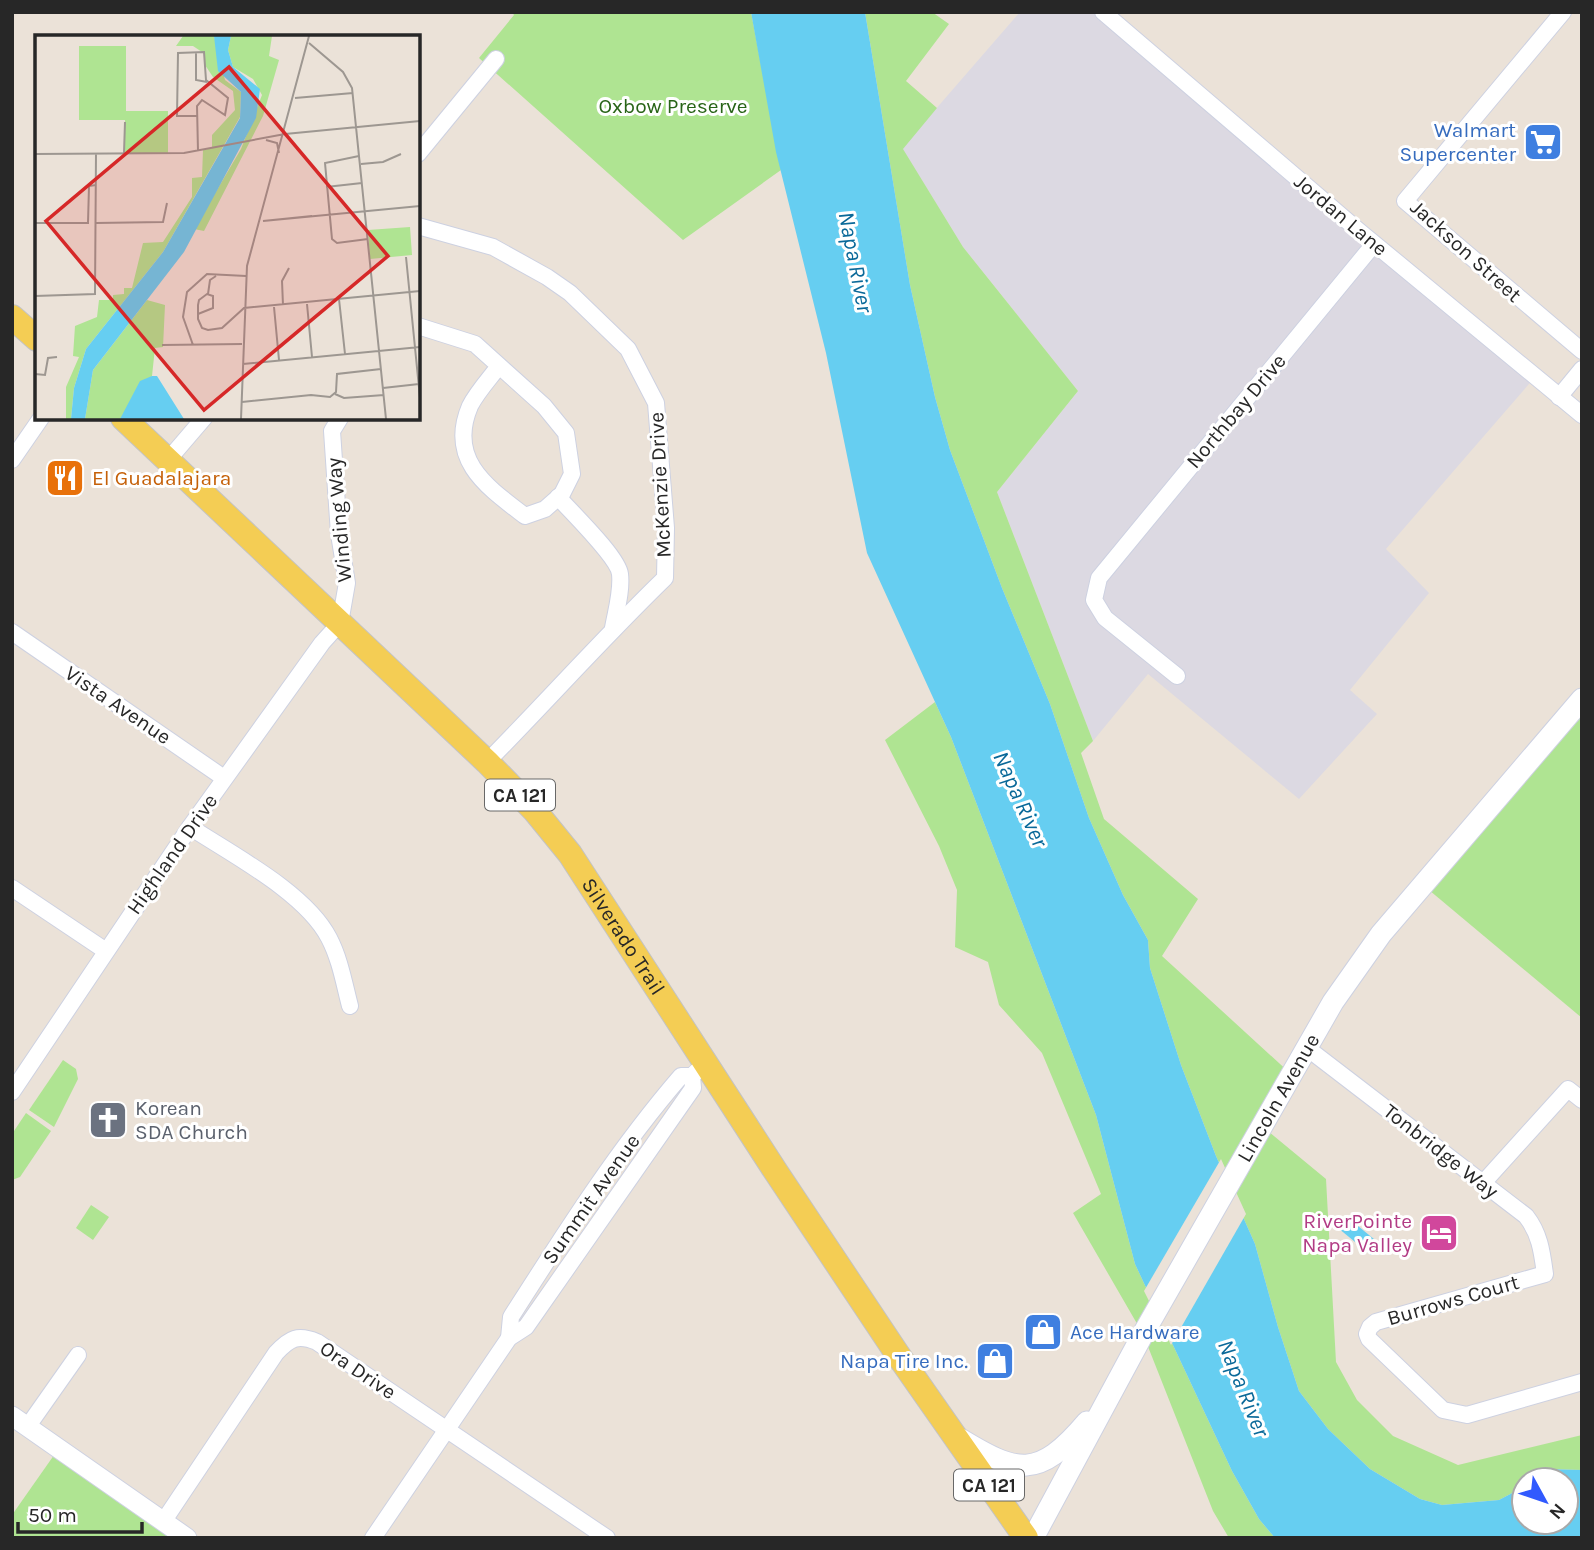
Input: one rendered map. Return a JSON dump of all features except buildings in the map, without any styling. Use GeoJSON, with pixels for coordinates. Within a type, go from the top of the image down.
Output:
{"type":"FeatureCollection","features":[{"type":"Feature","properties":{"kind":"main road"},"geometry":{"type":"LineString","coordinates":[[12,317],[35,337]]}},
{"type":"Feature","properties":{"kind":"main road","name":"Silverado Trail"},"geometry":{"type":"LineString","coordinates":[[125,420],[487,762],[535,811],[570,854],[699,1070],[1026,1538]]}},
{"type":"Feature","properties":{"kind":"main road","name":"Lincoln Avenue"},"geometry":{"type":"LineString","coordinates":[[1033,1538],[1143,1334],[1332,1002],[1381,934],[1582,699]]}},
{"type":"Feature","properties":{"kind":"main road"},"geometry":{"type":"LineString","coordinates":[[951,1433],[993,1459],[1019,1466],[1032,1465],[1055,1452],[1076,1434],[1109,1396]]}},
{"type":"Feature","properties":{"kind":"street","name":"Jordan Lane"},"geometry":{"type":"LineString","coordinates":[[1103,12],[1374,244],[1582,415]]}},
{"type":"Feature","properties":{"kind":"street","name":"Jackson Street"},"geometry":{"type":"LineString","coordinates":[[1563,12],[1405,201],[1582,351]]}},
{"type":"Feature","properties":{"kind":"street"},"geometry":{"type":"LineString","coordinates":[[420,152],[496,59]]}},
{"type":"Feature","properties":{"kind":"street","name":"McKenzie Drive"},"geometry":{"type":"LineString","coordinates":[[420,227],[493,247],[570,293],[628,349],[656,403],[666,528],[665,578],[613,628],[487,762]]}},
{"type":"Feature","properties":{"kind":"street","name":"Northbay Drive"},"geometry":{"type":"LineString","coordinates":[[1177,676],[1105,618],[1094,600],[1099,578],[1374,244]]}},
{"type":"Feature","properties":{"kind":"street"},"geometry":{"type":"LineString","coordinates":[[420,328],[475,344],[544,406],[566,433],[572,474],[558,497],[545,509],[526,516],[492,491],[471,465],[461,440],[471,405],[499,366]]}},
{"type":"Feature","properties":{"kind":"street"},"geometry":{"type":"LineString","coordinates":[[1559,397],[1582,369]]}},
{"type":"Feature","properties":{"kind":"street"},"geometry":{"type":"LineString","coordinates":[[12,460],[40,420]]}},
{"type":"Feature","properties":{"kind":"street"},"geometry":{"type":"LineString","coordinates":[[169,460],[202,420]]}},
{"type":"Feature","properties":{"kind":"street","name":"Winding Way"},"geometry":{"type":"LineString","coordinates":[[339,420],[332,431],[339,534],[347,583],[340,623]]}},
{"type":"Feature","properties":{"kind":"street"},"geometry":{"type":"LineString","coordinates":[[558,497],[611,555],[620,571],[613,628]]}},
{"type":"Feature","properties":{"kind":"street","name":"Highland Drive"},"geometry":{"type":"LineString","coordinates":[[12,1092],[190,827],[321,643],[340,623]]}},
{"type":"Feature","properties":{"kind":"street","name":"Vista Avenue"},"geometry":{"type":"LineString","coordinates":[[12,632],[225,778]]}},
{"type":"Feature","properties":{"kind":"street"},"geometry":{"type":"LineString","coordinates":[[190,827],[278,885],[317,918],[337,957],[350,1006]]}},
{"type":"Feature","properties":{"kind":"street"},"geometry":{"type":"LineString","coordinates":[[12,888],[106,951]]}},
{"type":"Feature","properties":{"kind":"street","name":"Tonbridge Way"},"geometry":{"type":"LineString","coordinates":[[1307,1048],[1526,1216],[1535,1228],[1541,1245],[1545,1274]]}},
{"type":"Feature","properties":{"kind":"street","name":"Summit Avenue"},"geometry":{"type":"LineString","coordinates":[[509,1338],[510,1317],[582,1206],[681,1076],[699,1070]]}},
{"type":"Feature","properties":{"kind":"street","name":"Summit Avenue"},"geometry":{"type":"LineString","coordinates":[[373,1538],[509,1338],[526,1327],[693,1088],[699,1070]]}},
{"type":"Feature","properties":{"kind":"street"},"geometry":{"type":"LineString","coordinates":[[1483,1183],[1568,1089],[1582,1100]]}},
{"type":"Feature","properties":{"kind":"street","name":"Burrows Court"},"geometry":{"type":"LineString","coordinates":[[1545,1274],[1376,1322],[1367,1334],[1369,1339],[1443,1410],[1454,1414],[1467,1415],[1582,1382]]}},
{"type":"Feature","properties":{"kind":"street","name":"Ora Drive"},"geometry":{"type":"LineString","coordinates":[[163,1522],[276,1353],[287,1341],[295,1337],[307,1337],[446,1429],[599,1536]]}},
{"type":"Feature","properties":{"kind":"street"},"geometry":{"type":"LineString","coordinates":[[78,1355],[20,1421],[187,1538]]}},
{"type":"Feature","properties":{"kind":"shaded area"},"geometry":{"type":"Polygon","coordinates":[[[1020,12],[1103,12],[1535,377],[1386,549],[1429,593],[1350,690],[1377,714],[1299,799],[1148,674],[1093,741],[997,492],[1078,391],[963,247],[902,148],[1020,12]]]}},
{"type":"Feature","properties":{"kind":"green space","name":"Oxbow Preserve"},"geometry":{"type":"Polygon","coordinates":[[[512,12],[751,12],[781,170],[683,240],[479,58],[514,15],[512,12]]]}},
{"type":"Feature","properties":{"kind":"green space"},"geometry":{"type":"Polygon","coordinates":[[[865,12],[932,12],[949,24],[906,81],[937,108],[903,149],[963,247],[1078,391],[997,492],[1093,741],[1081,753],[1104,819],[1198,899],[1162,956],[1292,1075],[1262,1126],[1326,1179],[1336,1362],[1357,1400],[1393,1436],[1458,1465],[1582,1435],[1582,1470],[1580,1466],[1510,1466],[1510,1494],[1499,1500],[1442,1505],[1420,1499],[1370,1469],[1328,1429],[1299,1391],[1255,1244],[1216,1156],[1181,1065],[1150,968],[1148,940],[1123,895],[1089,818],[1050,704],[1002,588],[950,450],[910,285],[865,12]]]}},
{"type":"Feature","properties":{"kind":"green space"},"geometry":{"type":"Polygon","coordinates":[[[1582,699],[1582,1018],[1423,885],[1582,699]]]}},
{"type":"Feature","properties":{"kind":"green space"},"geometry":{"type":"Polygon","coordinates":[[[935,702],[951,737],[1096,1115],[1135,1264],[1232,1471],[1259,1519],[1275,1538],[1229,1538],[1213,1511],[1143,1334],[1073,1213],[1101,1194],[1042,1053],[999,1005],[988,962],[955,947],[957,890],[939,846],[885,740],[935,702]]]}},
{"type":"Feature","properties":{"kind":"green space"},"geometry":{"type":"Polygon","coordinates":[[[63,1060],[76,1069],[78,1079],[54,1127],[29,1110],[63,1060]]]}},
{"type":"Feature","properties":{"kind":"green space"},"geometry":{"type":"Polygon","coordinates":[[[26,1113],[51,1131],[20,1177],[12,1180],[12,1134],[26,1113]]]}},
{"type":"Feature","properties":{"kind":"green space"},"geometry":{"type":"Polygon","coordinates":[[[91,1205],[109,1217],[93,1240],[76,1228],[91,1205]]]}},
{"type":"Feature","properties":{"kind":"green space"},"geometry":{"type":"Polygon","coordinates":[[[59,1448],[187,1538],[12,1538],[12,1515],[59,1448]]]}},
{"type":"Feature","properties":{"kind":"water","name":"Napa River"},"geometry":{"type":"Polygon","coordinates":[[[751,12],[865,12],[910,285],[950,450],[1002,588],[1050,704],[1089,818],[1123,895],[1148,940],[1150,968],[1181,1065],[1216,1156],[1255,1244],[1299,1391],[1328,1429],[1370,1469],[1420,1499],[1442,1505],[1499,1500],[1510,1494],[1510,1536],[1580,1536],[1582,1470],[1582,1538],[1275,1538],[1259,1519],[1232,1471],[1135,1264],[1096,1115],[951,737],[867,553],[826,353],[776,152],[751,12]]]}},
{"type":"Feature","properties":{"kind":"water"},"geometry":{"type":"Polygon","coordinates":[[[1347,1217],[1380,1244],[1371,1255],[1338,1228],[1347,1217]]]}},
{"type":"Feature","properties":{"kind":"pier"},"geometry":{"type":"Polygon","coordinates":[[[1221,1159],[1246,1214],[1171,1345],[1144,1291],[1221,1159]]]}},
{"type":"Feature","properties":{"kind":"place","name":"Walmart Supercenter"},"geometry":{"type":"Point","coordinates":[1543,142]}},
{"type":"Feature","properties":{"kind":"place","name":"El Guadalajara"},"geometry":{"type":"Point","coordinates":[65,478]}},
{"type":"Feature","properties":{"kind":"place","name":"Korean SDA Church"},"geometry":{"type":"Point","coordinates":[108,1120]}},
{"type":"Feature","properties":{"kind":"place","name":"RiverPointe Napa Valley"},"geometry":{"type":"Point","coordinates":[1439,1233]}},
{"type":"Feature","properties":{"kind":"place","name":"Ace Hardware"},"geometry":{"type":"Point","coordinates":[1043,1332]}},
{"type":"Feature","properties":{"kind":"place","name":"Napa Tire Inc."},"geometry":{"type":"Point","coordinates":[995,1361]}}]}
